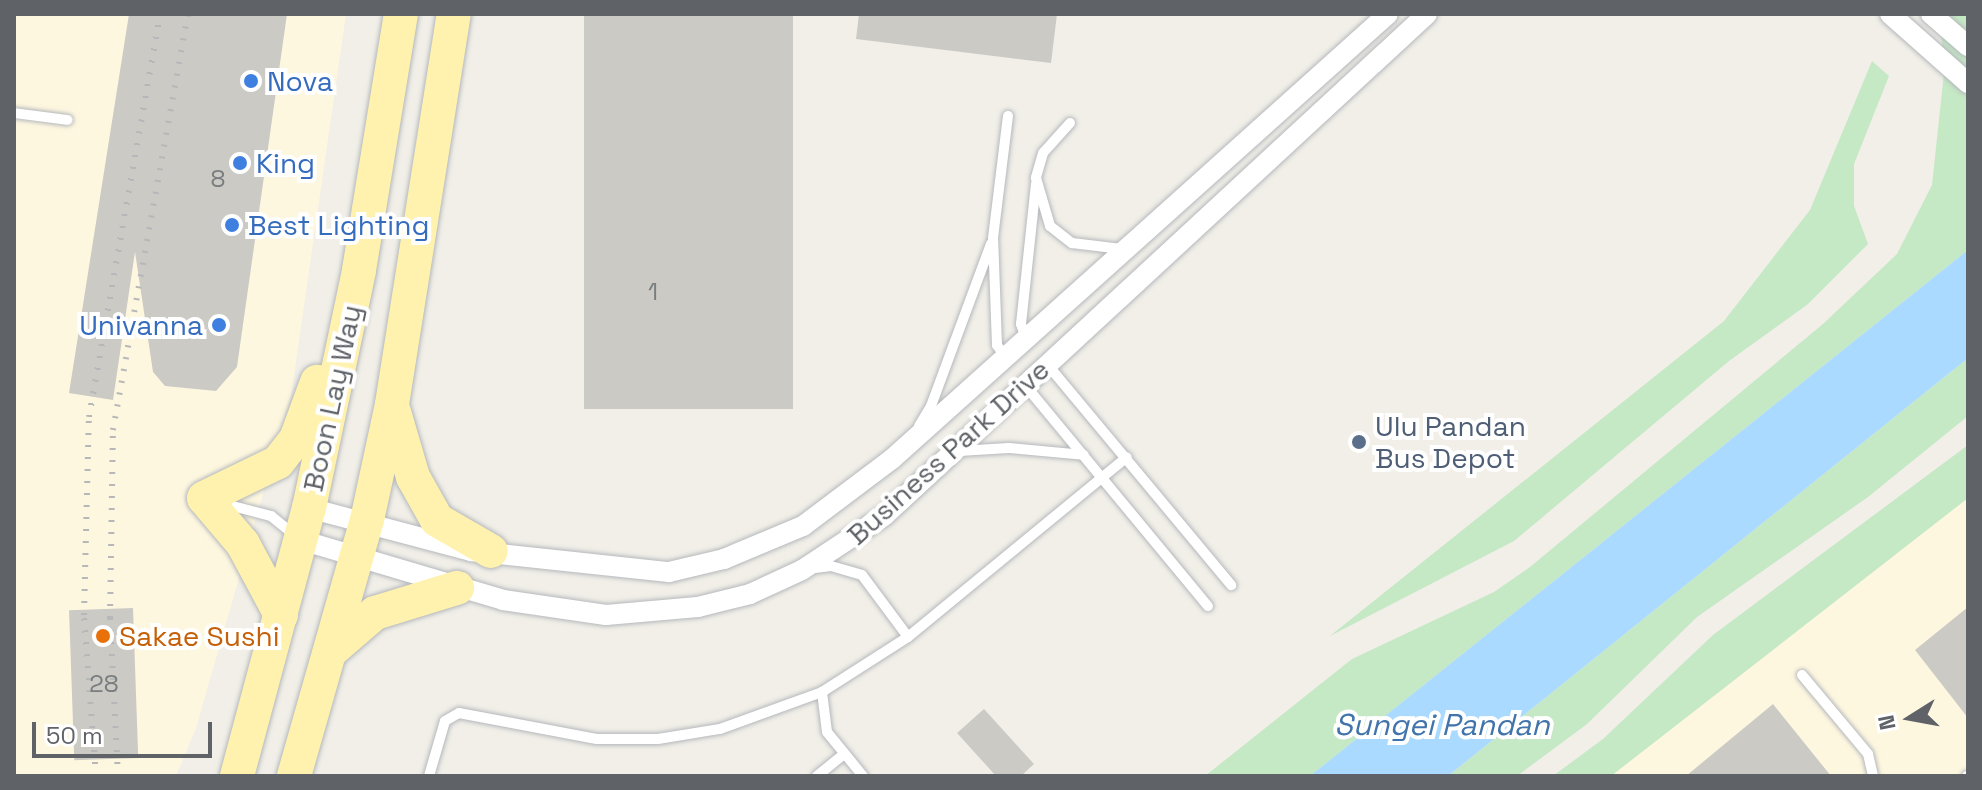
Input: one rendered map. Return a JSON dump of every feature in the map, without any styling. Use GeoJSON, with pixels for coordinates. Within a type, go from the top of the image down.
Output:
{"type":"FeatureCollection","features":[{"type":"Feature","properties":{"kind":"main road","name":"Boon Lay Way"},"geometry":{"type":"LineString","coordinates":[[237,776],[281,615],[299,518],[359,270],[401,14]]}},
{"type":"Feature","properties":{"kind":"main road","name":"Boon Lay Way"},"geometry":{"type":"LineString","coordinates":[[294,776],[333,649],[367,520],[392,404],[454,14]]}},
{"type":"Feature","properties":{"kind":"main road"},"geometry":{"type":"LineString","coordinates":[[281,615],[243,544],[204,498],[260,474],[296,439],[359,270]]}},
{"type":"Feature","properties":{"kind":"main road"},"geometry":{"type":"LineString","coordinates":[[392,404],[413,477],[437,520],[491,551]]}},
{"type":"Feature","properties":{"kind":"main road"},"geometry":{"type":"LineString","coordinates":[[333,649],[375,613],[457,588]]}},
{"type":"Feature","properties":{"kind":"street","name":"Business Park Drive"},"geometry":{"type":"LineString","coordinates":[[299,518],[367,520],[471,551],[669,572],[724,559],[803,526],[904,449],[1388,14]]}},
{"type":"Feature","properties":{"kind":"street","name":"Business Park Drive"},"geometry":{"type":"LineString","coordinates":[[299,518],[357,554],[503,600],[606,615],[698,607],[750,594],[802,570],[885,515],[1427,14]]}},
{"type":"Feature","properties":{"kind":"street"},"geometry":{"type":"LineString","coordinates":[[1890,14],[1968,83]]}},
{"type":"Feature","properties":{"kind":"street"},"geometry":{"type":"LineString","coordinates":[[1931,14],[1968,46]]}},
{"type":"Feature","properties":{"kind":"lane"},"geometry":{"type":"LineString","coordinates":[[14,113],[68,120]]}},
{"type":"Feature","properties":{"kind":"lane"},"geometry":{"type":"LineString","coordinates":[[1006,358],[997,345],[993,238],[1008,116]]}},
{"type":"Feature","properties":{"kind":"lane"},"geometry":{"type":"LineString","coordinates":[[1027,340],[1021,324],[1036,178],[1043,153],[1070,123]]}},
{"type":"Feature","properties":{"kind":"lane"},"geometry":{"type":"LineString","coordinates":[[1036,178],[1050,226],[1072,243],[1127,250]]}},
{"type":"Feature","properties":{"kind":"lane"},"geometry":{"type":"LineString","coordinates":[[904,449],[931,406],[993,238]]}},
{"type":"Feature","properties":{"kind":"lane"},"geometry":{"type":"LineString","coordinates":[[1047,364],[1231,585]]}},
{"type":"Feature","properties":{"kind":"lane"},"geometry":{"type":"LineString","coordinates":[[1025,385],[1208,606]]}},
{"type":"Feature","properties":{"kind":"lane"},"geometry":{"type":"LineString","coordinates":[[953,451],[1009,448],[1084,455]]}},
{"type":"Feature","properties":{"kind":"lane"},"geometry":{"type":"LineString","coordinates":[[429,776],[445,721],[459,713],[597,739],[658,739],[720,729],[822,692],[908,637],[1127,457]]}},
{"type":"Feature","properties":{"kind":"lane","name":"Business Park Drive"},"geometry":{"type":"LineString","coordinates":[[204,498],[271,516],[299,518]]}},
{"type":"Feature","properties":{"kind":"lane","name":"Business Park Drive"},"geometry":{"type":"LineString","coordinates":[[271,516],[299,518]]}},
{"type":"Feature","properties":{"kind":"lane"},"geometry":{"type":"LineString","coordinates":[[802,570],[831,566],[862,575],[908,637]]}},
{"type":"Feature","properties":{"kind":"lane"},"geometry":{"type":"LineString","coordinates":[[1802,675],[1868,754],[1873,776]]}},
{"type":"Feature","properties":{"kind":"lane"},"geometry":{"type":"LineString","coordinates":[[822,692],[827,732],[863,776]]}},
{"type":"Feature","properties":{"kind":"lane"},"geometry":{"type":"LineString","coordinates":[[817,776],[844,754]]}},
{"type":"Feature","properties":{"kind":"shaded area"},"geometry":{"type":"Polygon","coordinates":[[[14,14],[346,14],[291,396],[196,728],[176,776],[14,776],[14,14]]]}},
{"type":"Feature","properties":{"kind":"shaded area"},"geometry":{"type":"Polygon","coordinates":[[[1968,498],[1968,776],[1611,776],[1968,498]]]}},
{"type":"Feature","properties":{"kind":"green space"},"geometry":{"type":"Polygon","coordinates":[[[1940,14],[1968,14],[1968,250],[1310,776],[1205,776],[1352,659],[1494,592],[1530,567],[1823,324],[1897,254],[1932,185],[1944,73],[1940,14]]]}},
{"type":"Feature","properties":{"kind":"green space"},"geometry":{"type":"Polygon","coordinates":[[[1872,61],[1889,76],[1854,164],[1854,206],[1868,244],[1808,304],[1729,361],[1514,541],[1330,636],[1724,321],[1810,210],[1872,61]]]}},
{"type":"Feature","properties":{"kind":"green space"},"geometry":{"type":"Polygon","coordinates":[[[1968,358],[1968,416],[1868,497],[1697,617],[1587,724],[1517,776],[1448,776],[1968,358]]]}},
{"type":"Feature","properties":{"kind":"green space"},"geometry":{"type":"Polygon","coordinates":[[[1968,445],[1968,498],[1611,776],[1553,776],[1603,739],[1713,635],[1968,445]]]}},
{"type":"Feature","properties":{"kind":"water","name":"Sungei Pandan"},"geometry":{"type":"Polygon","coordinates":[[[1968,250],[1968,358],[1448,776],[1310,776],[1968,250]]]}},
{"type":"Feature","properties":{"kind":"building"},"geometry":{"type":"Polygon","coordinates":[[[129,14],[287,14],[237,367],[216,391],[165,386],[153,372],[135,252],[113,400],[69,393],[129,14]]]}},
{"type":"Feature","properties":{"kind":"building"},"geometry":{"type":"Polygon","coordinates":[[[584,14],[793,14],[793,409],[584,409],[584,14]]]}},
{"type":"Feature","properties":{"kind":"building"},"geometry":{"type":"Polygon","coordinates":[[[859,14],[1057,14],[1051,63],[856,39],[859,14]]]}},
{"type":"Feature","properties":{"kind":"building"},"geometry":{"type":"Polygon","coordinates":[[[1968,607],[1968,718],[1915,650],[1968,607]]]}},
{"type":"Feature","properties":{"kind":"building"},"geometry":{"type":"Polygon","coordinates":[[[133,608],[138,758],[74,760],[69,610],[133,608]]]}},
{"type":"Feature","properties":{"kind":"building"},"geometry":{"type":"Polygon","coordinates":[[[1773,704],[1831,776],[1686,776],[1773,704]]]}},
{"type":"Feature","properties":{"kind":"building"},"geometry":{"type":"Polygon","coordinates":[[[984,709],[1034,764],[1021,776],[996,776],[957,733],[984,709]]]}},
{"type":"Feature","properties":{"kind":"railway"},"geometry":{"type":"LineString","coordinates":[[96,776],[84,615],[89,417],[160,14]]}},
{"type":"Feature","properties":{"kind":"railway"},"geometry":{"type":"LineString","coordinates":[[118,776],[110,618],[113,430],[188,14]]}},
{"type":"Feature","properties":{"kind":"place","name":"Nova"},"geometry":{"type":"Point","coordinates":[251,81]}},
{"type":"Feature","properties":{"kind":"place","name":"King"},"geometry":{"type":"Point","coordinates":[240,163]}},
{"type":"Feature","properties":{"kind":"place","name":"Best Lighting"},"geometry":{"type":"Point","coordinates":[232,225]}},
{"type":"Feature","properties":{"kind":"place","name":"Univanna"},"geometry":{"type":"Point","coordinates":[219,325]}},
{"type":"Feature","properties":{"kind":"place","name":"Ulu Pandan Bus Depot"},"geometry":{"type":"Point","coordinates":[1359,442]}},
{"type":"Feature","properties":{"kind":"place","name":"Sakae Sushi"},"geometry":{"type":"Point","coordinates":[103,636]}}]}
